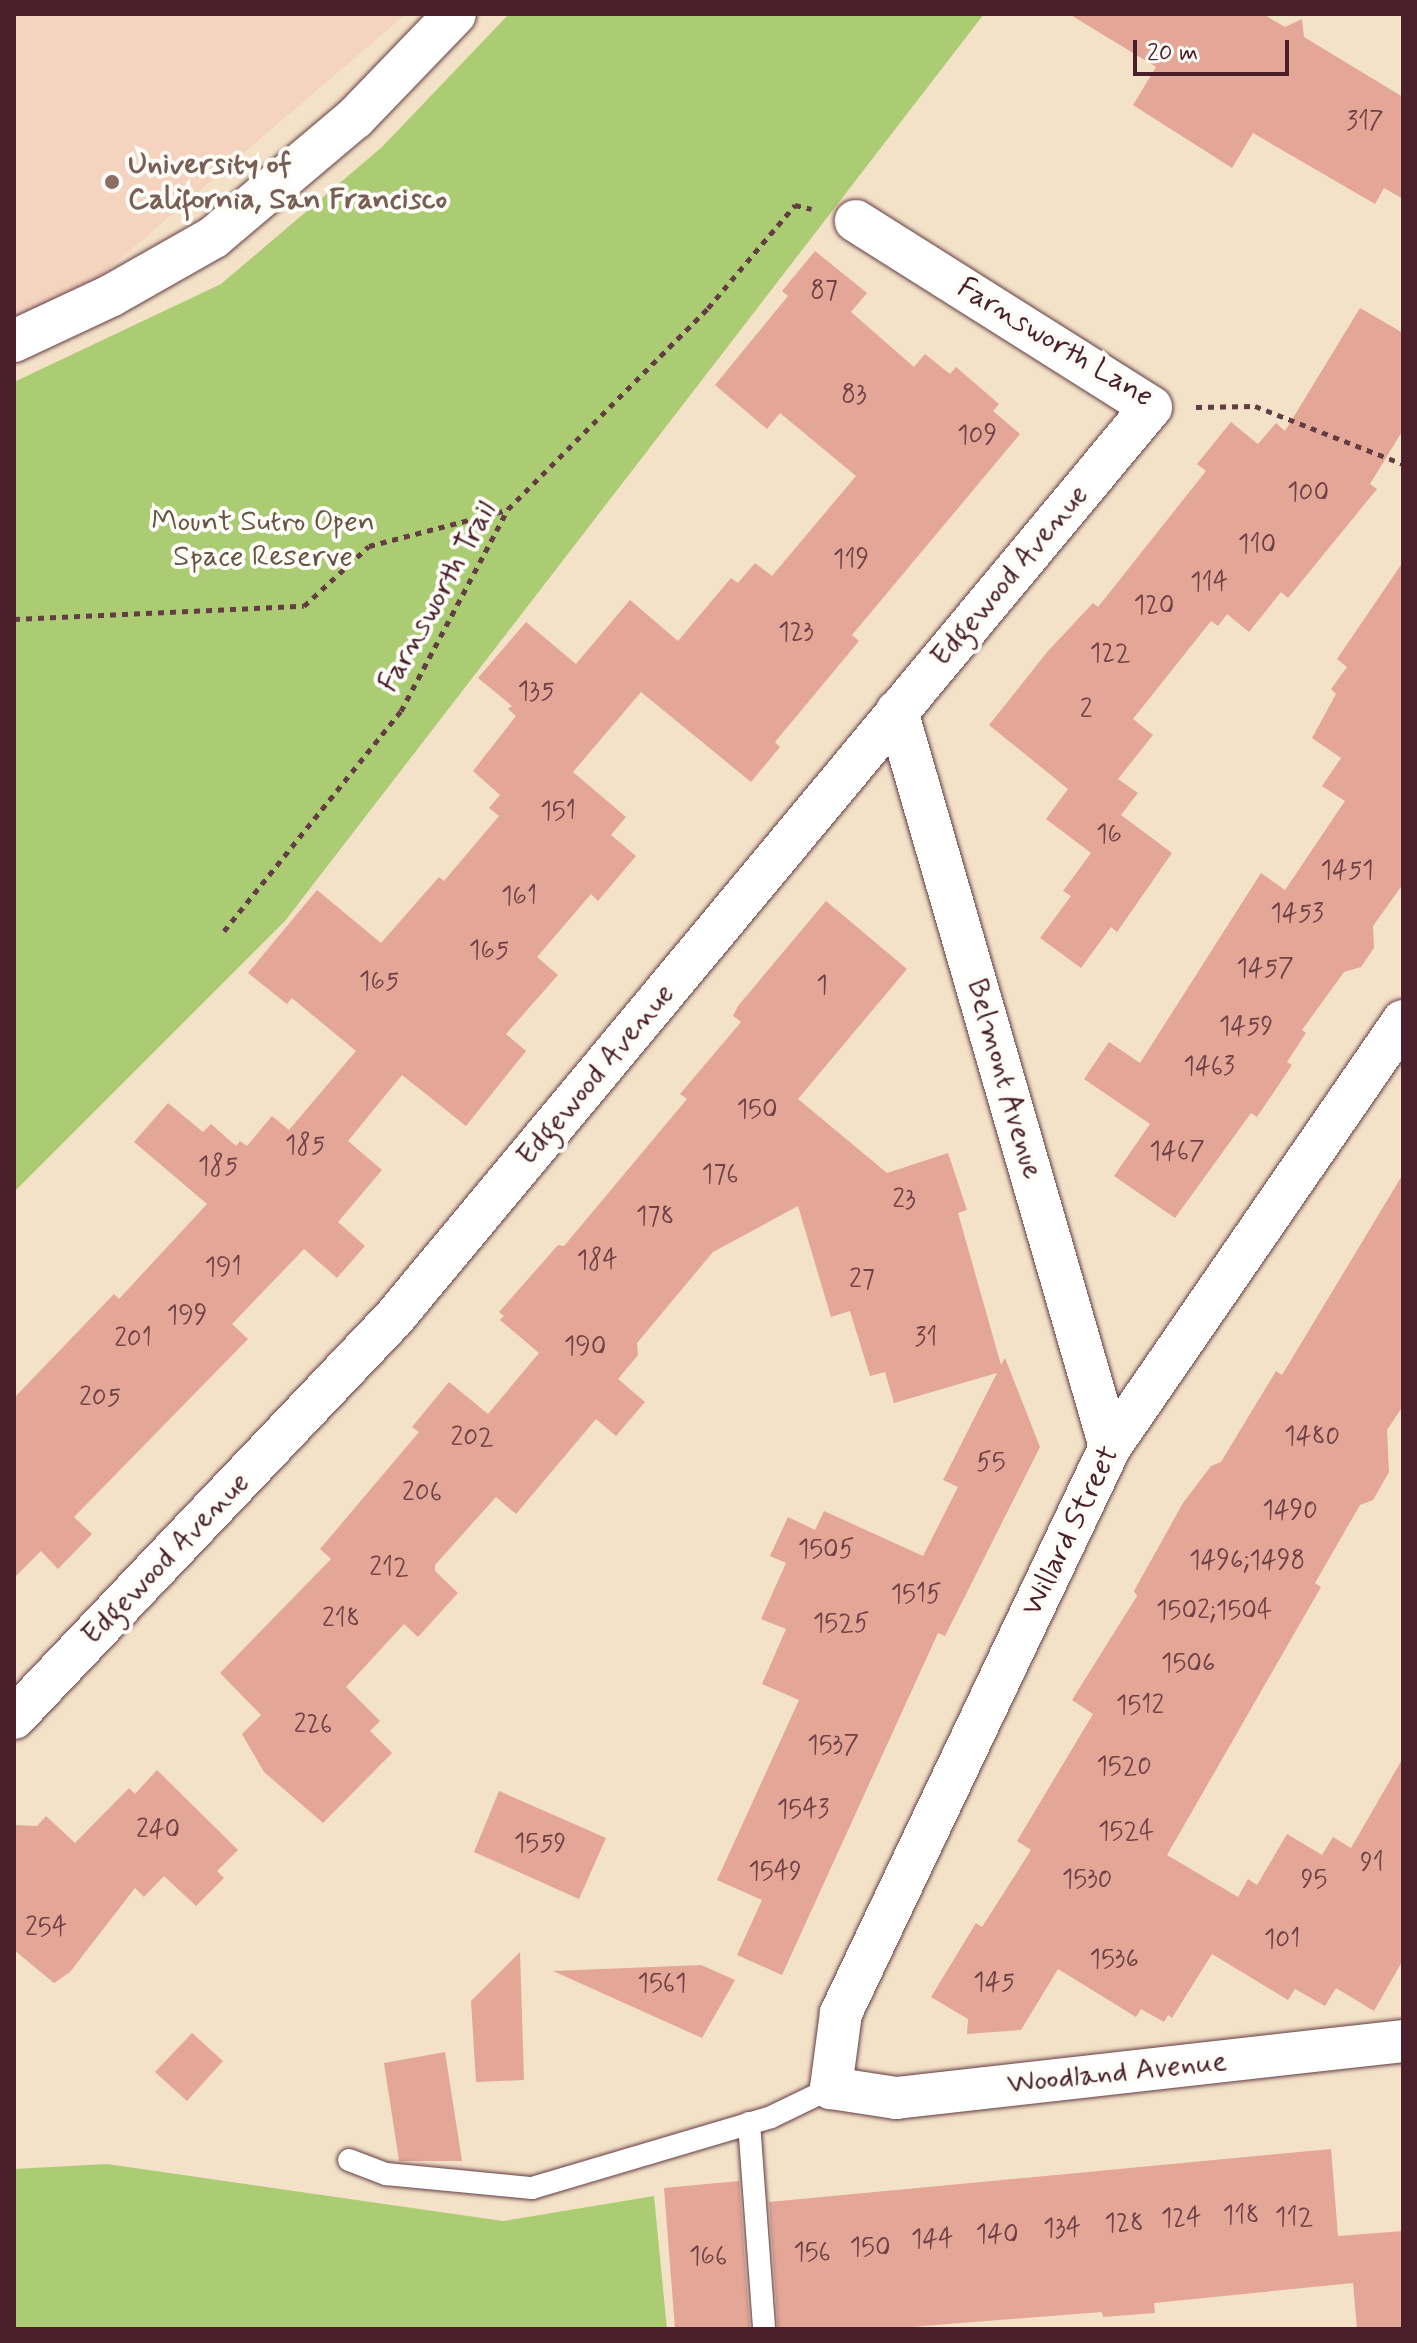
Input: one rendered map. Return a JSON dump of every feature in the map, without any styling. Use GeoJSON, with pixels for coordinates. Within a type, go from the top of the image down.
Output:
{"type":"FeatureCollection","features":[{"type":"Feature","properties":{"kind":"street"},"geometry":{"type":"LineString","coordinates":[[14,341],[112,295],[214,237],[355,118],[455,14]]}},
{"type":"Feature","properties":{"kind":"street","name":"Farnsworth Lane"},"geometry":{"type":"LineString","coordinates":[[856,221],[1151,407]]}},
{"type":"Feature","properties":{"kind":"street","name":"Edgewood Avenue"},"geometry":{"type":"LineString","coordinates":[[14,1718],[358,1359],[1151,407]]}},
{"type":"Feature","properties":{"kind":"street","name":"Belmont Avenue"},"geometry":{"type":"LineString","coordinates":[[897,711],[1110,1447]]}},
{"type":"Feature","properties":{"kind":"street","name":"Willard Street"},"geometry":{"type":"LineString","coordinates":[[831,2088],[841,2013],[1110,1447],[1403,1021]]}},
{"type":"Feature","properties":{"kind":"street","name":"Woodland Avenue"},"geometry":{"type":"LineString","coordinates":[[831,2088],[896,2098],[1403,2041]]}},
{"type":"Feature","properties":{"kind":"lane"},"geometry":{"type":"LineString","coordinates":[[349,2160],[386,2174],[532,2188],[749,2123],[831,2088]]}},
{"type":"Feature","properties":{"kind":"lane"},"geometry":{"type":"LineString","coordinates":[[749,2123],[764,2329]]}},
{"type":"Feature","properties":{"kind":"path","name":"Farnsworth Trail"},"geometry":{"type":"LineString","coordinates":[[224,931],[401,711],[508,509],[708,308],[795,205],[856,221]]}},
{"type":"Feature","properties":{"kind":"path","name":"Farnsworth Lane"},"geometry":{"type":"LineString","coordinates":[[1151,407],[1255,406],[1403,464]]}},
{"type":"Feature","properties":{"kind":"path"},"geometry":{"type":"LineString","coordinates":[[14,619],[304,606],[369,546],[508,509]]}},
{"type":"Feature","properties":{"kind":"shaded area","name":"University of California, San Francisco"},"geometry":{"type":"Polygon","coordinates":[[[14,14],[406,14],[14,350],[14,14]]]}},
{"type":"Feature","properties":{"kind":"green space","name":"Mount Sutro Open Space Reserve"},"geometry":{"type":"Polygon","coordinates":[[[509,14],[984,14],[285,921],[14,1192],[14,382],[221,284],[382,147],[509,14]]]}},
{"type":"Feature","properties":{"kind":"green space"},"geometry":{"type":"Polygon","coordinates":[[[107,2164],[503,2221],[654,2196],[667,2329],[14,2329],[14,2169],[107,2164]]]}},
{"type":"Feature","properties":{"kind":"building"},"geometry":{"type":"Polygon","coordinates":[[[1069,14],[1263,14],[1285,27],[1302,19],[1304,37],[1403,97],[1403,199],[1384,188],[1375,204],[1253,133],[1232,168],[1133,105],[1156,67],[1069,14]]]}},
{"type":"Feature","properties":{"kind":"building"},"geometry":{"type":"Polygon","coordinates":[[[815,251],[867,293],[851,312],[914,367],[925,354],[950,374],[956,367],[999,404],[993,411],[1020,434],[852,635],[859,641],[775,742],[780,747],[751,782],[641,692],[573,772],[626,817],[611,835],[636,856],[598,901],[591,894],[537,957],[558,975],[506,1034],[526,1051],[466,1126],[402,1075],[348,1141],[382,1170],[338,1222],[365,1246],[337,1278],[304,1249],[232,1324],[248,1339],[74,1517],[92,1534],[58,1569],[41,1551],[14,1578],[14,1398],[114,1294],[119,1299],[207,1204],[134,1142],[168,1103],[203,1132],[211,1124],[236,1146],[240,1141],[247,1146],[272,1116],[289,1130],[356,1051],[292,998],[287,1004],[248,973],[317,890],[381,943],[439,877],[444,881],[499,816],[489,808],[500,795],[473,771],[516,716],[508,709],[512,706],[478,678],[526,622],[576,664],[630,600],[678,641],[731,578],[738,583],[755,563],[772,576],[856,476],[780,413],[767,429],[715,385],[788,296],[782,291],[815,251]]]}},
{"type":"Feature","properties":{"kind":"building"},"geometry":{"type":"Polygon","coordinates":[[[1360,308],[1403,333],[1403,430],[1370,484],[1377,489],[1288,598],[1281,592],[1249,632],[1227,614],[1218,626],[1211,621],[1133,719],[1153,735],[1118,779],[1138,793],[1121,815],[1172,853],[1117,932],[1111,927],[1081,968],[1040,938],[1071,896],[1063,891],[1091,853],[1046,819],[1068,789],[989,725],[1048,651],[1093,603],[1098,607],[1206,471],[1197,464],[1231,422],[1258,444],[1276,423],[1285,431],[1360,308]]]}},
{"type":"Feature","properties":{"kind":"building"},"geometry":{"type":"Polygon","coordinates":[[[1403,562],[1403,884],[1373,926],[1374,948],[1361,967],[1344,972],[1302,1030],[1306,1033],[1287,1062],[1292,1065],[1257,1117],[1251,1113],[1175,1218],[1114,1176],[1150,1124],[1084,1079],[1109,1042],[1140,1063],[1261,873],[1285,890],[1345,801],[1322,786],[1341,758],[1312,738],[1336,694],[1331,689],[1347,667],[1337,659],[1403,562]]]}},
{"type":"Feature","properties":{"kind":"building"},"geometry":{"type":"Polygon","coordinates":[[[826,901],[907,969],[798,1099],[887,1173],[948,1153],[967,1210],[958,1213],[1001,1365],[1005,1358],[1040,1447],[945,1636],[938,1633],[782,1975],[737,1955],[762,1900],[717,1880],[799,1700],[762,1684],[786,1629],[761,1619],[786,1563],[770,1556],[788,1517],[815,1530],[824,1511],[923,1556],[958,1487],[943,1480],[997,1373],[894,1403],[885,1372],[870,1376],[850,1311],[831,1317],[798,1206],[713,1252],[637,1343],[638,1355],[618,1379],[645,1402],[616,1436],[596,1419],[516,1514],[496,1497],[435,1565],[435,1571],[458,1593],[418,1637],[404,1624],[346,1687],[380,1721],[370,1731],[392,1753],[323,1823],[264,1772],[242,1734],[261,1715],[220,1673],[331,1559],[320,1549],[419,1432],[412,1427],[449,1382],[488,1414],[539,1353],[500,1320],[504,1316],[499,1312],[558,1245],[564,1246],[687,1099],[680,1094],[741,1022],[733,1016],[738,1006],[826,901]]]}},
{"type":"Feature","properties":{"kind":"building"},"geometry":{"type":"Polygon","coordinates":[[[1403,1174],[1403,1406],[1387,1430],[1389,1472],[1373,1500],[1360,1505],[1315,1583],[1321,1587],[1167,1855],[1238,1897],[1248,1879],[1257,1885],[1287,1834],[1322,1855],[1333,1837],[1351,1848],[1403,1758],[1403,1960],[1374,2011],[1336,1988],[1325,2006],[1295,1989],[1288,2000],[1212,1954],[1172,2018],[1168,2015],[1164,2022],[1141,2009],[1136,2017],[1058,1969],[1021,2030],[967,2034],[968,2019],[931,1997],[976,1923],[982,1927],[1031,1850],[1017,1841],[1093,1714],[1072,1700],[1137,1596],[1134,1591],[1183,1503],[1211,1466],[1221,1462],[1276,1371],[1282,1375],[1403,1174]]]}},
{"type":"Feature","properties":{"kind":"building"},"geometry":{"type":"Polygon","coordinates":[[[157,1770],[238,1850],[217,1871],[224,1878],[196,1906],[164,1876],[144,1897],[135,1888],[70,1972],[54,1983],[14,1950],[14,1825],[37,1826],[46,1816],[75,1843],[129,1788],[135,1794],[157,1770]]]}},
{"type":"Feature","properties":{"kind":"building"},"geometry":{"type":"Polygon","coordinates":[[[499,1791],[606,1838],[579,1899],[474,1852],[499,1791]]]}},
{"type":"Feature","properties":{"kind":"building"},"geometry":{"type":"Polygon","coordinates":[[[520,1952],[524,2080],[476,2082],[471,2001],[520,1952]]]}},
{"type":"Feature","properties":{"kind":"building"},"geometry":{"type":"Polygon","coordinates":[[[701,1965],[735,1980],[702,2038],[553,1971],[701,1965]]]}},
{"type":"Feature","properties":{"kind":"building"},"geometry":{"type":"Polygon","coordinates":[[[192,2033],[223,2061],[187,2101],[155,2072],[192,2033]]]}},
{"type":"Feature","properties":{"kind":"building"},"geometry":{"type":"Polygon","coordinates":[[[445,2052],[462,2161],[399,2161],[384,2063],[445,2052]]]}},
{"type":"Feature","properties":{"kind":"building"},"geometry":{"type":"Polygon","coordinates":[[[1331,2149],[1338,2236],[1403,2231],[1403,2329],[1357,2329],[1353,2283],[1154,2303],[1155,2313],[1103,2317],[1102,2312],[886,2329],[778,2329],[769,2202],[1331,2149]]]}},
{"type":"Feature","properties":{"kind":"building"},"geometry":{"type":"Polygon","coordinates":[[[739,2181],[750,2329],[675,2329],[664,2188],[739,2181]]]}},
{"type":"Feature","properties":{"kind":"place","name":"University of California, San Francisco"},"geometry":{"type":"Point","coordinates":[112,182]}}]}
